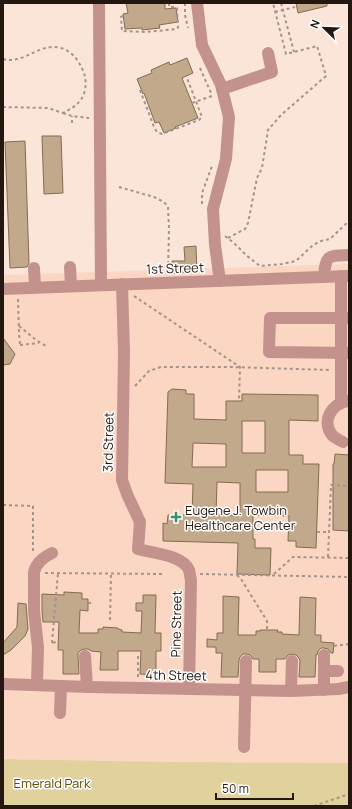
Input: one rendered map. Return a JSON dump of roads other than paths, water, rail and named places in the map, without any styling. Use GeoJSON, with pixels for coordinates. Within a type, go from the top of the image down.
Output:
{"type":"FeatureCollection","features":[{"type":"Feature","properties":{"kind":"street"},"geometry":{"type":"LineString","coordinates":[[99,3],[101,285]]}},
{"type":"Feature","properties":{"kind":"street"},"geometry":{"type":"LineString","coordinates":[[197,3],[202,45],[217,94],[229,117],[226,159],[213,209],[215,245],[220,280]]}},
{"type":"Feature","properties":{"kind":"street"},"geometry":{"type":"LineString","coordinates":[[217,94],[272,72],[268,53]]}},
{"type":"Feature","properties":{"kind":"street"},"geometry":{"type":"LineString","coordinates":[[324,276],[326,263],[329,258],[334,256],[349,255]]}},
{"type":"Feature","properties":{"kind":"street"},"geometry":{"type":"LineString","coordinates":[[70,267],[71,286]]}},
{"type":"Feature","properties":{"kind":"street"},"geometry":{"type":"LineString","coordinates":[[34,268],[35,287]]}},
{"type":"Feature","properties":{"kind":"street"},"geometry":{"type":"LineString","coordinates":[[343,442],[332,435],[328,423],[331,410],[345,402],[345,276]]}},
{"type":"Feature","properties":{"kind":"street","name":"1st Street"},"geometry":{"type":"LineString","coordinates":[[3,289],[345,276]]}},
{"type":"Feature","properties":{"kind":"street","name":"3rd Street"},"geometry":{"type":"LineString","coordinates":[[122,284],[124,352],[122,480],[140,522],[135,552],[175,557],[183,562]]}},
{"type":"Feature","properties":{"kind":"street"},"geometry":{"type":"LineString","coordinates":[[345,318],[270,318],[269,352],[345,353]]}},
{"type":"Feature","properties":{"kind":"street"},"geometry":{"type":"LineString","coordinates":[[37,684],[38,647],[34,611],[34,572],[36,566],[47,555],[52,553]]}},
{"type":"Feature","properties":{"kind":"street","name":"Pine Street"},"geometry":{"type":"LineString","coordinates":[[183,562],[189,570],[190,580],[189,689]]}},
{"type":"Feature","properties":{"kind":"street"},"geometry":{"type":"LineString","coordinates":[[324,655],[324,690]]}},
{"type":"Feature","properties":{"kind":"street"},"geometry":{"type":"LineString","coordinates":[[85,656],[88,687]]}},
{"type":"Feature","properties":{"kind":"street"},"geometry":{"type":"LineString","coordinates":[[244,747],[246,661]]}},
{"type":"Feature","properties":{"kind":"street"},"geometry":{"type":"LineString","coordinates":[[291,691],[292,661]]}},
{"type":"Feature","properties":{"kind":"street"},"geometry":{"type":"LineString","coordinates":[[324,671],[338,672]]}},
{"type":"Feature","properties":{"kind":"street","name":"4th Street"},"geometry":{"type":"LineString","coordinates":[[3,684],[291,691],[338,689],[349,686]]}},
{"type":"Feature","properties":{"kind":"street"},"geometry":{"type":"LineString","coordinates":[[60,713],[61,686]]}},
{"type":"Feature","properties":{"kind":"place","name":"Eugene J. Towbin Healthcare Center"},"geometry":{"type":"Point","coordinates":[176,517]}},
{"type":"Feature","properties":{"kind":"park label","name":"Emerald Park"},"geometry":{"type":"Point","coordinates":[52,783]}}]}
